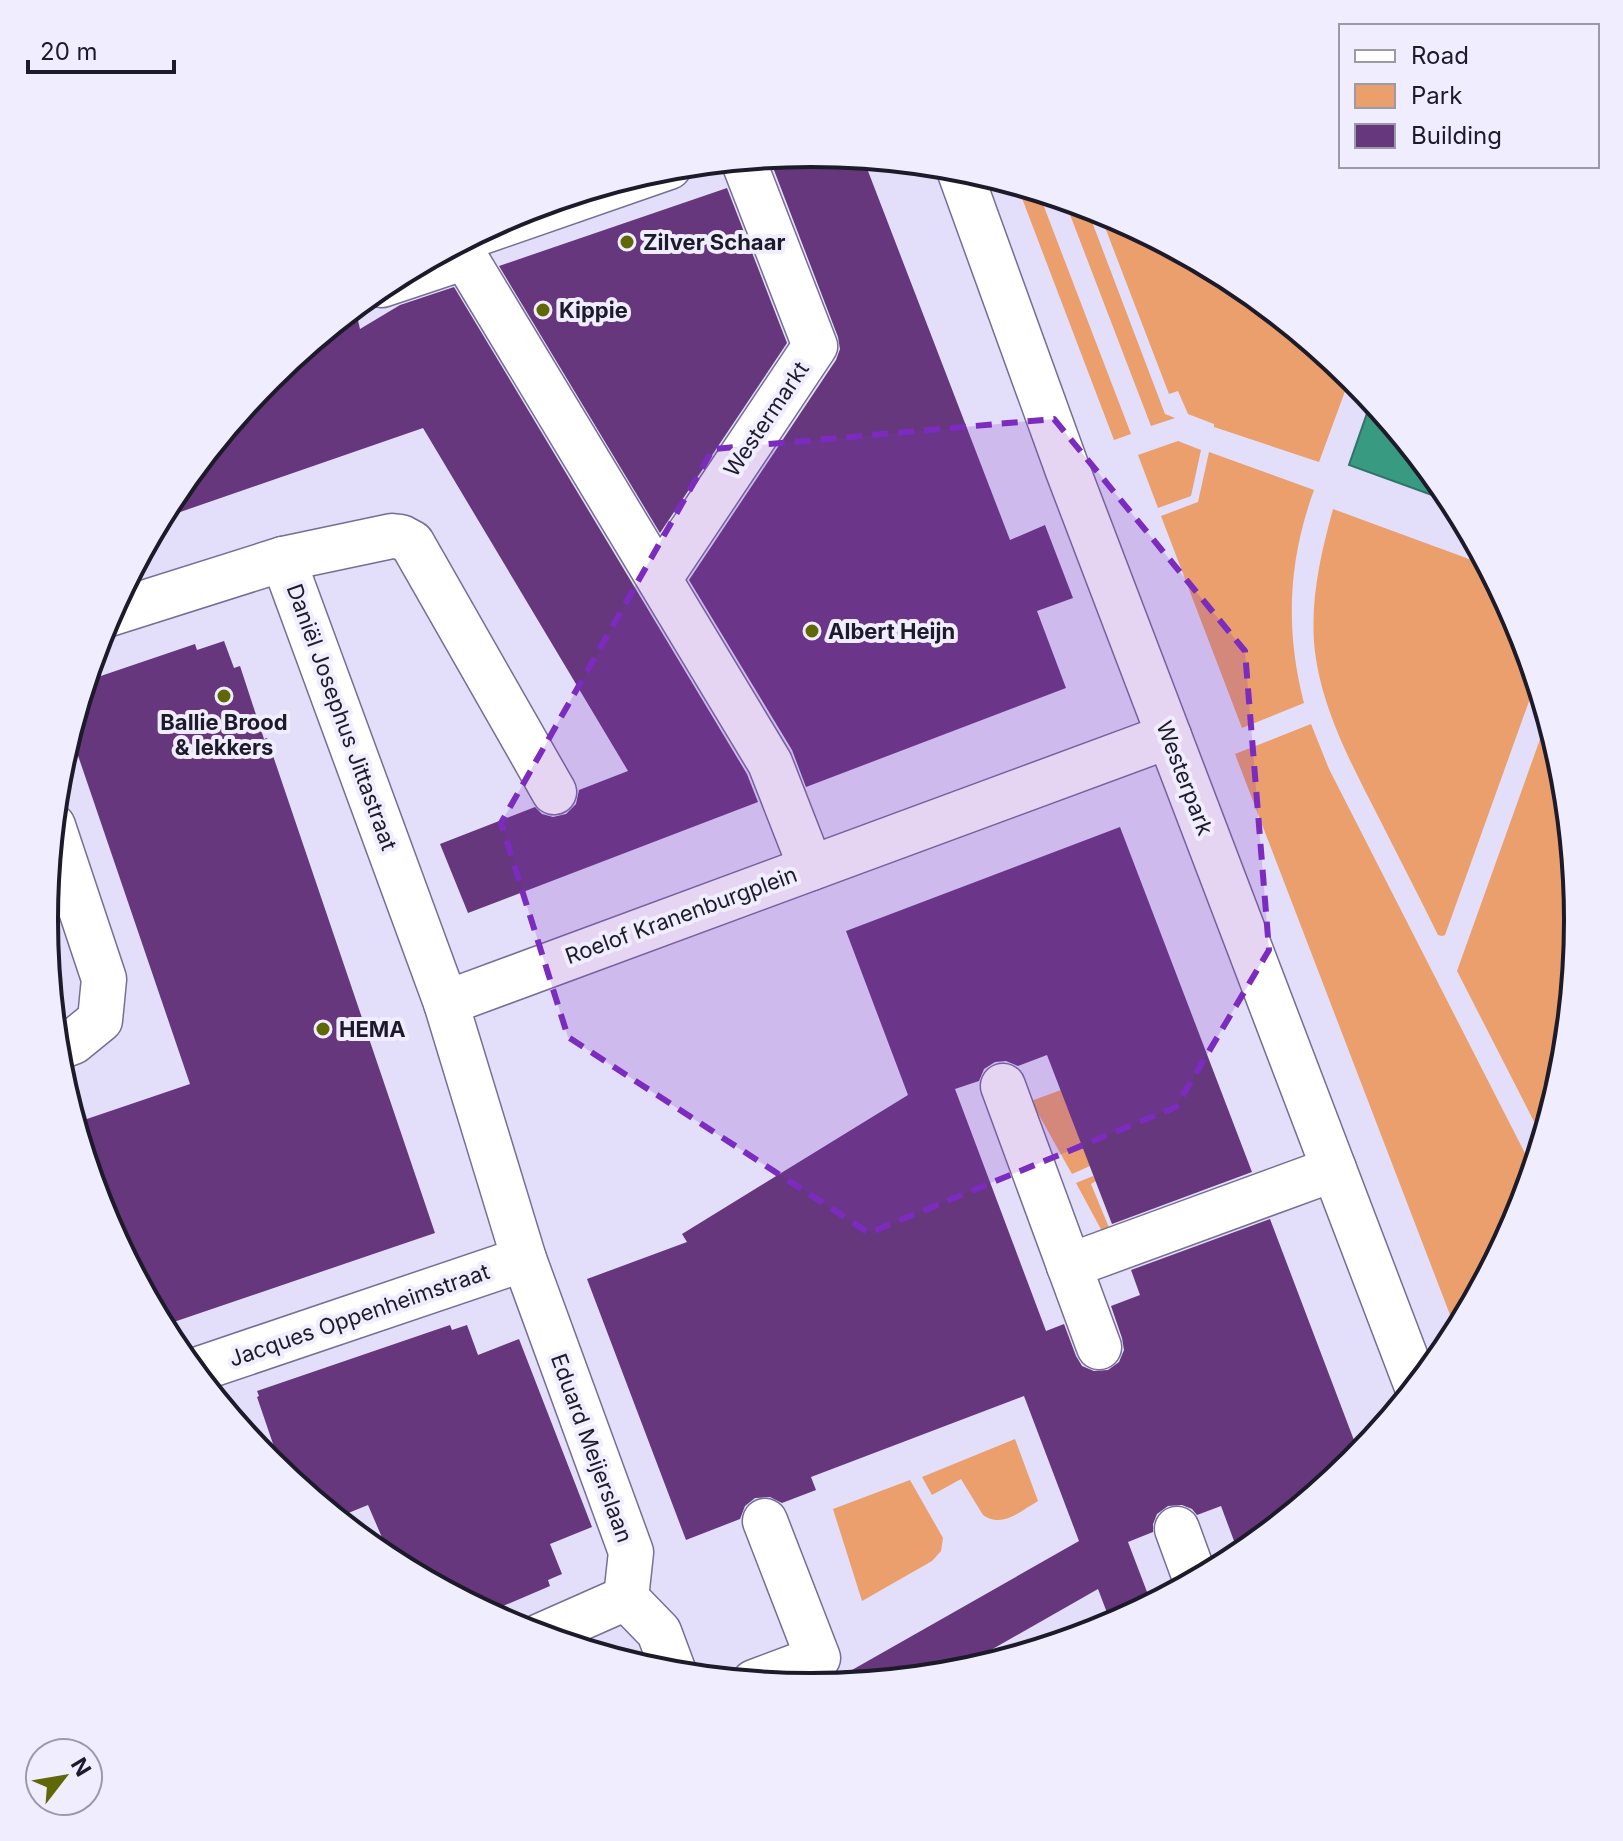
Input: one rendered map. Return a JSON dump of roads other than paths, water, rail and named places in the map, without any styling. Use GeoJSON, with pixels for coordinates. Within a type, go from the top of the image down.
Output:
{"type":"FeatureCollection","features":[{"type":"Feature","properties":{"kind":"street","name":"Westermarkt"},"geometry":{"type":"LineString","coordinates":[[660,578],[815,346],[747,170]]}},
{"type":"Feature","properties":{"kind":"street","name":"Westerpark"},"geometry":{"type":"LineString","coordinates":[[963,182],[1068,471],[1412,1375]]}},
{"type":"Feature","properties":{"kind":"street"},"geometry":{"type":"LineString","coordinates":[[469,250],[770,763],[811,868]]}},
{"type":"Feature","properties":{"kind":"street"},"geometry":{"type":"LineString","coordinates":[[283,559],[392,536],[412,543],[554,792]]}},
{"type":"Feature","properties":{"kind":"street","name":"Daniël Josephus Jittastraat"},"geometry":{"type":"LineString","coordinates":[[126,609],[283,559],[446,1003]]}},
{"type":"Feature","properties":{"kind":"street","name":"Roelof Kranenburgplein"},"geometry":{"type":"LineString","coordinates":[[446,1003],[1169,736]]}},
{"type":"Feature","properties":{"kind":"street"},"geometry":{"type":"LineString","coordinates":[[62,852],[104,979],[100,1020],[68,1044]]}},
{"type":"Feature","properties":{"kind":"street"},"geometry":{"type":"LineString","coordinates":[[446,1003],[524,1259]]}},
{"type":"Feature","properties":{"kind":"street"},"geometry":{"type":"LineString","coordinates":[[1003,1086],[1099,1347]]}},
{"type":"Feature","properties":{"kind":"street"},"geometry":{"type":"LineString","coordinates":[[1069,1266],[1334,1169]]}},
{"type":"Feature","properties":{"kind":"street","name":"Jacques Oppenheimstraat"},"geometry":{"type":"LineString","coordinates":[[205,1367],[524,1259]]}},
{"type":"Feature","properties":{"kind":"street","name":"Eduard Meijerslaan"},"geometry":{"type":"LineString","coordinates":[[524,1259],[631,1552],[626,1598]]}},
{"type":"Feature","properties":{"kind":"street"},"geometry":{"type":"LineString","coordinates":[[765,1521],[818,1658],[779,1673]]}},
{"type":"Feature","properties":{"kind":"street"},"geometry":{"type":"LineString","coordinates":[[1177,1529],[1192,1570]]}},
{"type":"Feature","properties":{"kind":"street"},"geometry":{"type":"LineString","coordinates":[[556,1629],[626,1598],[659,1632],[670,1661]]}},
{"type":"Feature","properties":{"kind":"place","name":"Zilver Schaar"},"geometry":{"type":"Point","coordinates":[627,242]}},
{"type":"Feature","properties":{"kind":"place","name":"Kippie"},"geometry":{"type":"Point","coordinates":[543,310]}},
{"type":"Feature","properties":{"kind":"place","name":"Albert Heijn"},"geometry":{"type":"Point","coordinates":[812,631]}},
{"type":"Feature","properties":{"kind":"place","name":"Ballie Brood & lekkers"},"geometry":{"type":"Point","coordinates":[224,696]}},
{"type":"Feature","properties":{"kind":"place","name":"HEMA"},"geometry":{"type":"Point","coordinates":[323,1029]}}]}
